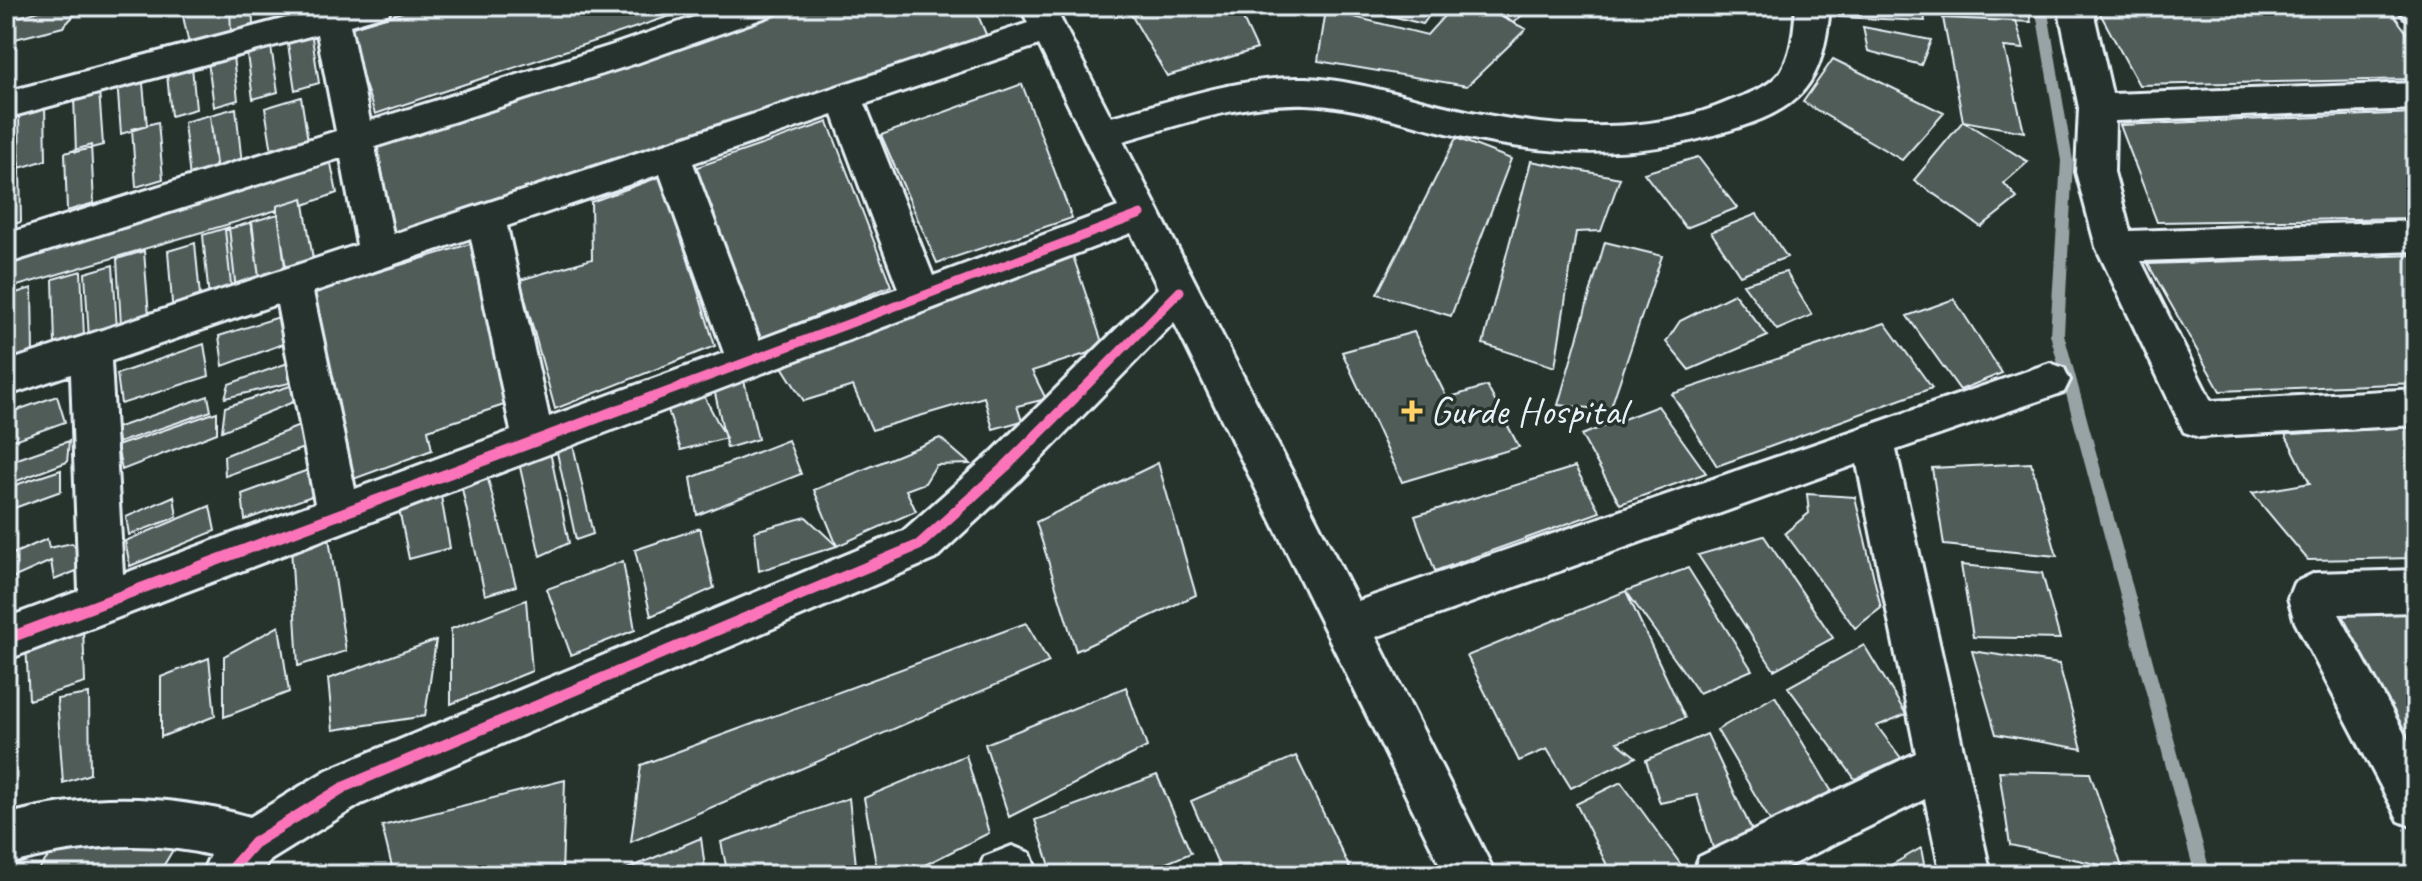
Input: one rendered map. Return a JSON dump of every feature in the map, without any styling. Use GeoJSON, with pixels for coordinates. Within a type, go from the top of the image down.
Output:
{"type":"FeatureCollection","features":[{"type":"Feature","properties":{"kind":"street"},"geometry":{"type":"LineString","coordinates":[[6,105],[330,13],[376,6]]}},
{"type":"Feature","properties":{"kind":"street"},"geometry":{"type":"LineString","coordinates":[[6,249],[625,54],[763,6]]}},
{"type":"Feature","properties":{"kind":"street"},"geometry":{"type":"LineString","coordinates":[[1101,133],[1243,97],[1308,91],[1476,126],[1536,135],[1595,139],[1672,134],[1739,114],[1789,87],[1808,53],[1813,6]]}},
{"type":"Feature","properties":{"kind":"street"},"geometry":{"type":"LineString","coordinates":[[2075,6],[2097,108],[2095,172],[2115,247],[2199,419],[2416,407]]}},
{"type":"Feature","properties":{"kind":"street"},"geometry":{"type":"LineString","coordinates":[[330,13],[378,254]]}},
{"type":"Feature","properties":{"kind":"street"},"geometry":{"type":"LineString","coordinates":[[6,379],[844,97],[1043,17],[1471,875]]}},
{"type":"Feature","properties":{"kind":"street"},"geometry":{"type":"LineString","coordinates":[[2097,108],[2416,96]]}},
{"type":"Feature","properties":{"kind":"street"},"geometry":{"type":"LineString","coordinates":[[844,97],[921,296]]}},
{"type":"Feature","properties":{"kind":"street"},"geometry":{"type":"LineString","coordinates":[[672,155],[747,361]]}},
{"type":"Feature","properties":{"kind":"street"},"geometry":{"type":"LineString","coordinates":[[6,639],[1141,214]]}},
{"type":"Feature","properties":{"kind":"street"},"geometry":{"type":"LineString","coordinates":[[486,218],[534,442]]}},
{"type":"Feature","properties":{"kind":"street"},"geometry":{"type":"LineString","coordinates":[[2115,247],[2416,236]]}},
{"type":"Feature","properties":{"kind":"street"},"geometry":{"type":"LineString","coordinates":[[292,283],[339,514]]}},
{"type":"Feature","properties":{"kind":"street"},"geometry":{"type":"LineString","coordinates":[[6,840],[34,831],[106,824],[188,826],[240,859],[344,787],[919,545],[1006,466],[1180,291]]}},
{"type":"Feature","properties":{"kind":"street"},"geometry":{"type":"LineString","coordinates":[[90,351],[102,603]]}},
{"type":"Feature","properties":{"kind":"street"},"geometry":{"type":"LineString","coordinates":[[1347,626],[2050,380]]}},
{"type":"Feature","properties":{"kind":"street"},"geometry":{"type":"LineString","coordinates":[[1873,440],[1966,875]]}},
{"type":"Feature","properties":{"kind":"street"},"geometry":{"type":"LineString","coordinates":[[2416,591],[2315,594],[2310,598],[2311,607],[2416,804]]}},
{"type":"Feature","properties":{"kind":"street"},"geometry":{"type":"LineString","coordinates":[[1717,875],[1943,765]]}},
{"type":"Feature","properties":{"kind":"street"},"geometry":{"type":"LineString","coordinates":[[1002,875],[1012,871],[1013,875]]}},
{"type":"Feature","properties":{"kind":"building"},"geometry":{"type":"Polygon","coordinates":[[[57,6],[83,6],[63,27],[7,41],[8,20],[57,6]]]}},
{"type":"Feature","properties":{"kind":"building"},"geometry":{"type":"Polygon","coordinates":[[[181,6],[230,6],[231,34],[189,45],[181,6]]]}},
{"type":"Feature","properties":{"kind":"building"},"geometry":{"type":"Polygon","coordinates":[[[230,6],[252,6],[253,25],[231,34],[230,6]]]}},
{"type":"Feature","properties":{"kind":"building"},"geometry":{"type":"Polygon","coordinates":[[[422,6],[700,6],[375,114],[346,29],[422,6]]]}},
{"type":"Feature","properties":{"kind":"building"},"geometry":{"type":"Polygon","coordinates":[[[804,6],[974,6],[988,39],[393,233],[377,143],[804,6]]]}},
{"type":"Feature","properties":{"kind":"building"},"geometry":{"type":"Polygon","coordinates":[[[1126,6],[1237,6],[1257,49],[1167,76],[1126,6]]]}},
{"type":"Feature","properties":{"kind":"building"},"geometry":{"type":"Polygon","coordinates":[[[1353,6],[1436,6],[1423,24],[1353,6]]]}},
{"type":"Feature","properties":{"kind":"building"},"geometry":{"type":"Polygon","coordinates":[[[1453,6],[1479,6],[1526,29],[1467,86],[1318,61],[1326,10],[1427,35],[1453,6]]]}},
{"type":"Feature","properties":{"kind":"building"},"geometry":{"type":"Polygon","coordinates":[[[1491,6],[1533,6],[1513,23],[1491,6]]]}},
{"type":"Feature","properties":{"kind":"building"},"geometry":{"type":"Polygon","coordinates":[[[1836,6],[1923,6],[1925,21],[1838,17],[1836,6]]]}},
{"type":"Feature","properties":{"kind":"building"},"geometry":{"type":"Polygon","coordinates":[[[1941,6],[2027,6],[2031,22],[1943,18],[1941,6]]]}},
{"type":"Feature","properties":{"kind":"building"},"geometry":{"type":"Polygon","coordinates":[[[2096,6],[2387,6],[2416,45],[2416,79],[2139,85],[2096,6]]]}},
{"type":"Feature","properties":{"kind":"building"},"geometry":{"type":"Polygon","coordinates":[[[1943,18],[2016,21],[2024,49],[2004,47],[2024,132],[1963,121],[1943,18]]]}},
{"type":"Feature","properties":{"kind":"building"},"geometry":{"type":"Polygon","coordinates":[[[1863,27],[1931,40],[1921,65],[1868,51],[1863,27]]]}},
{"type":"Feature","properties":{"kind":"building"},"geometry":{"type":"Polygon","coordinates":[[[311,31],[319,83],[295,90],[287,38],[311,31]]]}},
{"type":"Feature","properties":{"kind":"building"},"geometry":{"type":"Polygon","coordinates":[[[270,40],[278,92],[253,99],[246,47],[270,40]]]}},
{"type":"Feature","properties":{"kind":"building"},"geometry":{"type":"Polygon","coordinates":[[[232,48],[238,100],[214,107],[207,54],[232,48]]]}},
{"type":"Feature","properties":{"kind":"building"},"geometry":{"type":"Polygon","coordinates":[[[191,56],[196,109],[171,116],[166,63],[191,56]]]}},
{"type":"Feature","properties":{"kind":"building"},"geometry":{"type":"Polygon","coordinates":[[[1833,59],[1944,113],[1902,160],[1803,102],[1833,59]]]}},
{"type":"Feature","properties":{"kind":"building"},"geometry":{"type":"Polygon","coordinates":[[[142,73],[147,126],[121,134],[117,80],[142,73]]]}},
{"type":"Feature","properties":{"kind":"building"},"geometry":{"type":"Polygon","coordinates":[[[1022,84],[1072,218],[937,263],[881,135],[1022,84]]]}},
{"type":"Feature","properties":{"kind":"building"},"geometry":{"type":"Polygon","coordinates":[[[99,90],[103,145],[76,152],[74,97],[99,90]]]}},
{"type":"Feature","properties":{"kind":"building"},"geometry":{"type":"Polygon","coordinates":[[[301,97],[311,160],[275,171],[265,108],[301,97]]]}},
{"type":"Feature","properties":{"kind":"building"},"geometry":{"type":"Polygon","coordinates":[[[45,105],[46,160],[20,168],[19,112],[45,105]]]}},
{"type":"Feature","properties":{"kind":"building"},"geometry":{"type":"Polygon","coordinates":[[[236,108],[242,164],[217,172],[210,115],[236,108]]]}},
{"type":"Feature","properties":{"kind":"building"},"geometry":{"type":"Polygon","coordinates":[[[2416,113],[2416,218],[2157,222],[2120,125],[2416,113]]]}},
{"type":"Feature","properties":{"kind":"building"},"geometry":{"type":"Polygon","coordinates":[[[210,115],[216,171],[190,179],[184,122],[210,115]]]}},
{"type":"Feature","properties":{"kind":"building"},"geometry":{"type":"Polygon","coordinates":[[[1963,121],[2028,162],[2004,183],[2017,198],[1981,227],[1914,180],[1963,121]]]}},
{"type":"Feature","properties":{"kind":"building"},"geometry":{"type":"Polygon","coordinates":[[[158,122],[163,179],[136,187],[132,129],[158,122]]]}},
{"type":"Feature","properties":{"kind":"building"},"geometry":{"type":"Polygon","coordinates":[[[828,122],[891,286],[761,338],[694,168],[828,122]]]}},
{"type":"Feature","properties":{"kind":"building"},"geometry":{"type":"Polygon","coordinates":[[[1456,138],[1511,159],[1451,316],[1377,294],[1456,138]]]}},
{"type":"Feature","properties":{"kind":"building"},"geometry":{"type":"Polygon","coordinates":[[[91,145],[94,203],[67,211],[65,153],[91,145]]]}},
{"type":"Feature","properties":{"kind":"building"},"geometry":{"type":"Polygon","coordinates":[[[1698,157],[1737,208],[1686,228],[1644,173],[1698,157]]]}},
{"type":"Feature","properties":{"kind":"building"},"geometry":{"type":"Polygon","coordinates":[[[330,159],[337,193],[304,205],[303,198],[277,206],[277,210],[14,287],[12,257],[330,159]]]}},
{"type":"Feature","properties":{"kind":"building"},"geometry":{"type":"Polygon","coordinates":[[[1531,161],[1620,178],[1601,231],[1576,232],[1555,367],[1483,344],[1531,161]]]}},
{"type":"Feature","properties":{"kind":"building"},"geometry":{"type":"Polygon","coordinates":[[[20,163],[21,222],[6,226],[6,167],[20,163]]]}},
{"type":"Feature","properties":{"kind":"building"},"geometry":{"type":"Polygon","coordinates":[[[662,176],[715,346],[555,409],[520,280],[592,259],[591,202],[662,176]]]}},
{"type":"Feature","properties":{"kind":"building"},"geometry":{"type":"Polygon","coordinates":[[[303,198],[313,259],[285,267],[277,206],[303,198]]]}},
{"type":"Feature","properties":{"kind":"building"},"geometry":{"type":"Polygon","coordinates":[[[278,214],[287,276],[260,284],[251,222],[278,214]]]}},
{"type":"Feature","properties":{"kind":"building"},"geometry":{"type":"Polygon","coordinates":[[[1757,214],[1787,257],[1740,275],[1711,232],[1757,214]]]}},
{"type":"Feature","properties":{"kind":"building"},"geometry":{"type":"Polygon","coordinates":[[[252,222],[260,285],[232,294],[225,230],[252,222]]]}},
{"type":"Feature","properties":{"kind":"building"},"geometry":{"type":"Polygon","coordinates":[[[229,227],[236,290],[209,299],[203,235],[229,227]]]}},
{"type":"Feature","properties":{"kind":"building"},"geometry":{"type":"Polygon","coordinates":[[[476,242],[507,404],[428,430],[432,450],[351,480],[312,292],[476,242]]]}},
{"type":"Feature","properties":{"kind":"building"},"geometry":{"type":"Polygon","coordinates":[[[1605,242],[1662,256],[1610,410],[1558,405],[1605,242]]]}},
{"type":"Feature","properties":{"kind":"building"},"geometry":{"type":"Polygon","coordinates":[[[195,243],[201,307],[173,316],[168,251],[195,243]]]}},
{"type":"Feature","properties":{"kind":"building"},"geometry":{"type":"Polygon","coordinates":[[[144,251],[149,316],[121,325],[117,259],[144,251]]]}},
{"type":"Feature","properties":{"kind":"building"},"geometry":{"type":"Polygon","coordinates":[[[2416,255],[2416,383],[2220,391],[2148,264],[2416,255]]]}},
{"type":"Feature","properties":{"kind":"building"},"geometry":{"type":"Polygon","coordinates":[[[1073,256],[1104,348],[1032,371],[1046,399],[1017,406],[1022,421],[993,429],[984,397],[872,430],[853,386],[804,401],[781,365],[1073,256]]]}},
{"type":"Feature","properties":{"kind":"building"},"geometry":{"type":"Polygon","coordinates":[[[113,265],[117,330],[89,339],[85,273],[113,265]]]}},
{"type":"Feature","properties":{"kind":"building"},"geometry":{"type":"Polygon","coordinates":[[[81,271],[84,336],[55,345],[53,279],[81,271]]]}},
{"type":"Feature","properties":{"kind":"building"},"geometry":{"type":"Polygon","coordinates":[[[1786,272],[1812,315],[1777,330],[1743,284],[1786,272]]]}},
{"type":"Feature","properties":{"kind":"building"},"geometry":{"type":"Polygon","coordinates":[[[32,288],[33,355],[6,363],[6,296],[32,288]]]}},
{"type":"Feature","properties":{"kind":"building"},"geometry":{"type":"Polygon","coordinates":[[[1734,294],[1768,336],[1689,370],[1666,342],[1680,321],[1734,294]]]}},
{"type":"Feature","properties":{"kind":"building"},"geometry":{"type":"Polygon","coordinates":[[[1954,299],[2002,373],[1960,390],[1907,316],[1954,299]]]}},
{"type":"Feature","properties":{"kind":"building"},"geometry":{"type":"Polygon","coordinates":[[[292,313],[291,341],[223,366],[219,336],[292,313]]]}},
{"type":"Feature","properties":{"kind":"building"},"geometry":{"type":"Polygon","coordinates":[[[1885,323],[1932,388],[1717,466],[1672,394],[1885,323]]]}},
{"type":"Feature","properties":{"kind":"building"},"geometry":{"type":"Polygon","coordinates":[[[1414,332],[1447,398],[1487,386],[1519,447],[1402,482],[1342,352],[1414,332]]]}},
{"type":"Feature","properties":{"kind":"building"},"geometry":{"type":"Polygon","coordinates":[[[204,344],[209,376],[121,404],[117,374],[204,344]]]}},
{"type":"Feature","properties":{"kind":"building"},"geometry":{"type":"Polygon","coordinates":[[[299,359],[298,381],[225,398],[229,384],[299,359]]]}},
{"type":"Feature","properties":{"kind":"building"},"geometry":{"type":"Polygon","coordinates":[[[743,376],[758,439],[727,448],[713,384],[743,376]]]}},
{"type":"Feature","properties":{"kind":"building"},"geometry":{"type":"Polygon","coordinates":[[[290,386],[298,400],[222,431],[225,407],[290,386]]]}},
{"type":"Feature","properties":{"kind":"building"},"geometry":{"type":"Polygon","coordinates":[[[703,394],[726,438],[681,450],[667,407],[703,394]]]}},
{"type":"Feature","properties":{"kind":"building"},"geometry":{"type":"Polygon","coordinates":[[[57,396],[65,422],[6,443],[6,414],[57,396]]]}},
{"type":"Feature","properties":{"kind":"building"},"geometry":{"type":"Polygon","coordinates":[[[208,396],[211,411],[118,443],[116,428],[208,396]]]}},
{"type":"Feature","properties":{"kind":"building"},"geometry":{"type":"Polygon","coordinates":[[[1658,406],[1706,473],[1620,504],[1581,435],[1658,406]]]}},
{"type":"Feature","properties":{"kind":"building"},"geometry":{"type":"Polygon","coordinates":[[[217,412],[217,433],[122,470],[117,446],[217,412]]]}},
{"type":"Feature","properties":{"kind":"building"},"geometry":{"type":"Polygon","coordinates":[[[312,421],[315,444],[225,476],[224,456],[312,421]]]}},
{"type":"Feature","properties":{"kind":"building"},"geometry":{"type":"Polygon","coordinates":[[[2416,427],[2416,558],[2308,560],[2252,493],[2310,483],[2285,434],[2416,427]]]}},
{"type":"Feature","properties":{"kind":"building"},"geometry":{"type":"Polygon","coordinates":[[[553,434],[571,436],[593,534],[576,540],[553,434]]]}},
{"type":"Feature","properties":{"kind":"building"},"geometry":{"type":"Polygon","coordinates":[[[940,438],[970,464],[936,465],[925,483],[906,490],[916,511],[837,546],[814,490],[940,438]]]}},
{"type":"Feature","properties":{"kind":"building"},"geometry":{"type":"Polygon","coordinates":[[[788,440],[801,474],[697,515],[691,478],[788,440]]]}},
{"type":"Feature","properties":{"kind":"building"},"geometry":{"type":"Polygon","coordinates":[[[69,441],[67,462],[6,485],[6,463],[69,441]]]}},
{"type":"Feature","properties":{"kind":"building"},"geometry":{"type":"Polygon","coordinates":[[[548,442],[569,543],[540,556],[517,454],[548,442]]]}},
{"type":"Feature","properties":{"kind":"building"},"geometry":{"type":"Polygon","coordinates":[[[1158,463],[1196,595],[1076,651],[1036,522],[1158,463]]]}},
{"type":"Feature","properties":{"kind":"building"},"geometry":{"type":"Polygon","coordinates":[[[2031,463],[2057,556],[1944,545],[1932,468],[2031,463]]]}},
{"type":"Feature","properties":{"kind":"building"},"geometry":{"type":"Polygon","coordinates":[[[484,464],[516,586],[485,595],[458,470],[484,464]]]}},
{"type":"Feature","properties":{"kind":"building"},"geometry":{"type":"Polygon","coordinates":[[[322,465],[323,492],[245,520],[242,494],[322,465]]]}},
{"type":"Feature","properties":{"kind":"building"},"geometry":{"type":"Polygon","coordinates":[[[1575,467],[1600,512],[1435,571],[1415,516],[1575,467]]]}},
{"type":"Feature","properties":{"kind":"building"},"geometry":{"type":"Polygon","coordinates":[[[61,470],[61,491],[6,511],[6,488],[61,470]]]}},
{"type":"Feature","properties":{"kind":"building"},"geometry":{"type":"Polygon","coordinates":[[[439,485],[450,548],[409,559],[397,499],[439,485]]]}},
{"type":"Feature","properties":{"kind":"building"},"geometry":{"type":"Polygon","coordinates":[[[1807,494],[1855,497],[1881,608],[1855,628],[1785,533],[1809,513],[1807,494]]]}},
{"type":"Feature","properties":{"kind":"building"},"geometry":{"type":"Polygon","coordinates":[[[174,496],[177,517],[129,535],[126,517],[174,496]]]}},
{"type":"Feature","properties":{"kind":"building"},"geometry":{"type":"Polygon","coordinates":[[[210,506],[215,531],[130,566],[125,541],[210,506]]]}},
{"type":"Feature","properties":{"kind":"building"},"geometry":{"type":"Polygon","coordinates":[[[806,517],[837,546],[759,571],[755,531],[806,517]]]}},
{"type":"Feature","properties":{"kind":"building"},"geometry":{"type":"Polygon","coordinates":[[[700,528],[714,588],[651,616],[635,550],[700,528]]]}},
{"type":"Feature","properties":{"kind":"building"},"geometry":{"type":"Polygon","coordinates":[[[1764,536],[1833,638],[1774,670],[1698,555],[1764,536]]]}},
{"type":"Feature","properties":{"kind":"building"},"geometry":{"type":"Polygon","coordinates":[[[329,538],[346,651],[298,666],[291,547],[329,538]]]}},
{"type":"Feature","properties":{"kind":"building"},"geometry":{"type":"Polygon","coordinates":[[[47,539],[49,548],[72,543],[75,547],[94,543],[91,565],[54,580],[51,561],[6,581],[6,557],[47,539]]]}},
{"type":"Feature","properties":{"kind":"building"},"geometry":{"type":"Polygon","coordinates":[[[623,561],[635,630],[571,655],[547,589],[623,561]]]}},
{"type":"Feature","properties":{"kind":"building"},"geometry":{"type":"Polygon","coordinates":[[[1961,565],[2042,573],[2060,639],[1973,637],[1961,565]]]}},
{"type":"Feature","properties":{"kind":"building"},"geometry":{"type":"Polygon","coordinates":[[[1688,568],[1752,670],[1699,693],[1626,591],[1688,568]]]}},
{"type":"Feature","properties":{"kind":"building"},"geometry":{"type":"Polygon","coordinates":[[[1626,591],[1685,718],[1617,742],[1636,757],[1571,788],[1547,749],[1519,761],[1467,656],[1626,591]]]}},
{"type":"Feature","properties":{"kind":"building"},"geometry":{"type":"Polygon","coordinates":[[[526,600],[532,671],[451,704],[451,629],[526,600]]]}},
{"type":"Feature","properties":{"kind":"building"},"geometry":{"type":"Polygon","coordinates":[[[2331,608],[2416,611],[2416,749],[2331,608]]]}},
{"type":"Feature","properties":{"kind":"building"},"geometry":{"type":"Polygon","coordinates":[[[1026,623],[1049,662],[631,842],[641,765],[1026,623]]]}},
{"type":"Feature","properties":{"kind":"building"},"geometry":{"type":"Polygon","coordinates":[[[279,626],[289,692],[224,717],[224,656],[279,626]]]}},
{"type":"Feature","properties":{"kind":"building"},"geometry":{"type":"Polygon","coordinates":[[[83,627],[85,683],[29,700],[26,644],[83,627]]]}},
{"type":"Feature","properties":{"kind":"building"},"geometry":{"type":"Polygon","coordinates":[[[436,640],[425,716],[333,730],[328,679],[436,640]]]}},
{"type":"Feature","properties":{"kind":"building"},"geometry":{"type":"Polygon","coordinates":[[[1864,645],[1906,714],[1877,726],[1901,758],[1855,779],[1788,687],[1864,645]]]}},
{"type":"Feature","properties":{"kind":"building"},"geometry":{"type":"Polygon","coordinates":[[[1972,651],[2059,664],[2082,749],[1996,734],[1972,651]]]}},
{"type":"Feature","properties":{"kind":"building"},"geometry":{"type":"Polygon","coordinates":[[[209,658],[215,716],[161,737],[161,677],[209,658]]]}},
{"type":"Feature","properties":{"kind":"building"},"geometry":{"type":"Polygon","coordinates":[[[1126,687],[1147,747],[1009,817],[985,744],[1126,687]]]}},
{"type":"Feature","properties":{"kind":"building"},"geometry":{"type":"Polygon","coordinates":[[[89,694],[90,774],[63,783],[57,699],[89,694]]]}},
{"type":"Feature","properties":{"kind":"building"},"geometry":{"type":"Polygon","coordinates":[[[1775,696],[1832,792],[1771,822],[1717,730],[1775,696]]]}},
{"type":"Feature","properties":{"kind":"building"},"geometry":{"type":"Polygon","coordinates":[[[1707,734],[1754,835],[1713,848],[1697,795],[1660,803],[1646,760],[1707,734]]]}},
{"type":"Feature","properties":{"kind":"building"},"geometry":{"type":"Polygon","coordinates":[[[966,755],[989,833],[905,875],[878,875],[864,798],[966,755]]]}},
{"type":"Feature","properties":{"kind":"building"},"geometry":{"type":"Polygon","coordinates":[[[1296,756],[1353,875],[1223,875],[1191,801],[1296,756]]]}},
{"type":"Feature","properties":{"kind":"building"},"geometry":{"type":"Polygon","coordinates":[[[1999,771],[2090,773],[2123,870],[2010,845],[1999,771]]]}},
{"type":"Feature","properties":{"kind":"building"},"geometry":{"type":"Polygon","coordinates":[[[1157,775],[1191,853],[1137,875],[1053,875],[1035,820],[1157,775]]]}},
{"type":"Feature","properties":{"kind":"building"},"geometry":{"type":"Polygon","coordinates":[[[565,780],[562,875],[394,875],[382,826],[565,780]]]}},
{"type":"Feature","properties":{"kind":"building"},"geometry":{"type":"Polygon","coordinates":[[[1621,782],[1682,866],[1663,875],[1612,875],[1576,804],[1621,782]]]}},
{"type":"Feature","properties":{"kind":"building"},"geometry":{"type":"Polygon","coordinates":[[[849,798],[857,875],[728,875],[721,842],[849,798]]]}},
{"type":"Feature","properties":{"kind":"building"},"geometry":{"type":"Polygon","coordinates":[[[64,837],[177,843],[158,875],[34,875],[64,837]]]}},
{"type":"Feature","properties":{"kind":"building"},"geometry":{"type":"Polygon","coordinates":[[[701,838],[706,875],[613,875],[701,838]]]}},
{"type":"Feature","properties":{"kind":"building"},"geometry":{"type":"Polygon","coordinates":[[[1921,848],[1926,875],[1874,875],[1921,848]]]}},
{"type":"Feature","properties":{"kind":"waterway"},"geometry":{"type":"LineString","coordinates":[[2041,6],[2067,161],[2057,334],[2203,875]]}},
{"type":"Feature","properties":{"kind":"cycle path"},"geometry":{"type":"LineString","coordinates":[[6,639],[1141,214]]}},
{"type":"Feature","properties":{"kind":"cycle path"},"geometry":{"type":"LineString","coordinates":[[226,875],[254,843],[344,787],[919,545],[1006,466],[1180,291]]}},
{"type":"Feature","properties":{"kind":"place","name":"Gurde Hospital"},"geometry":{"type":"Point","coordinates":[1412,411]}}]}
